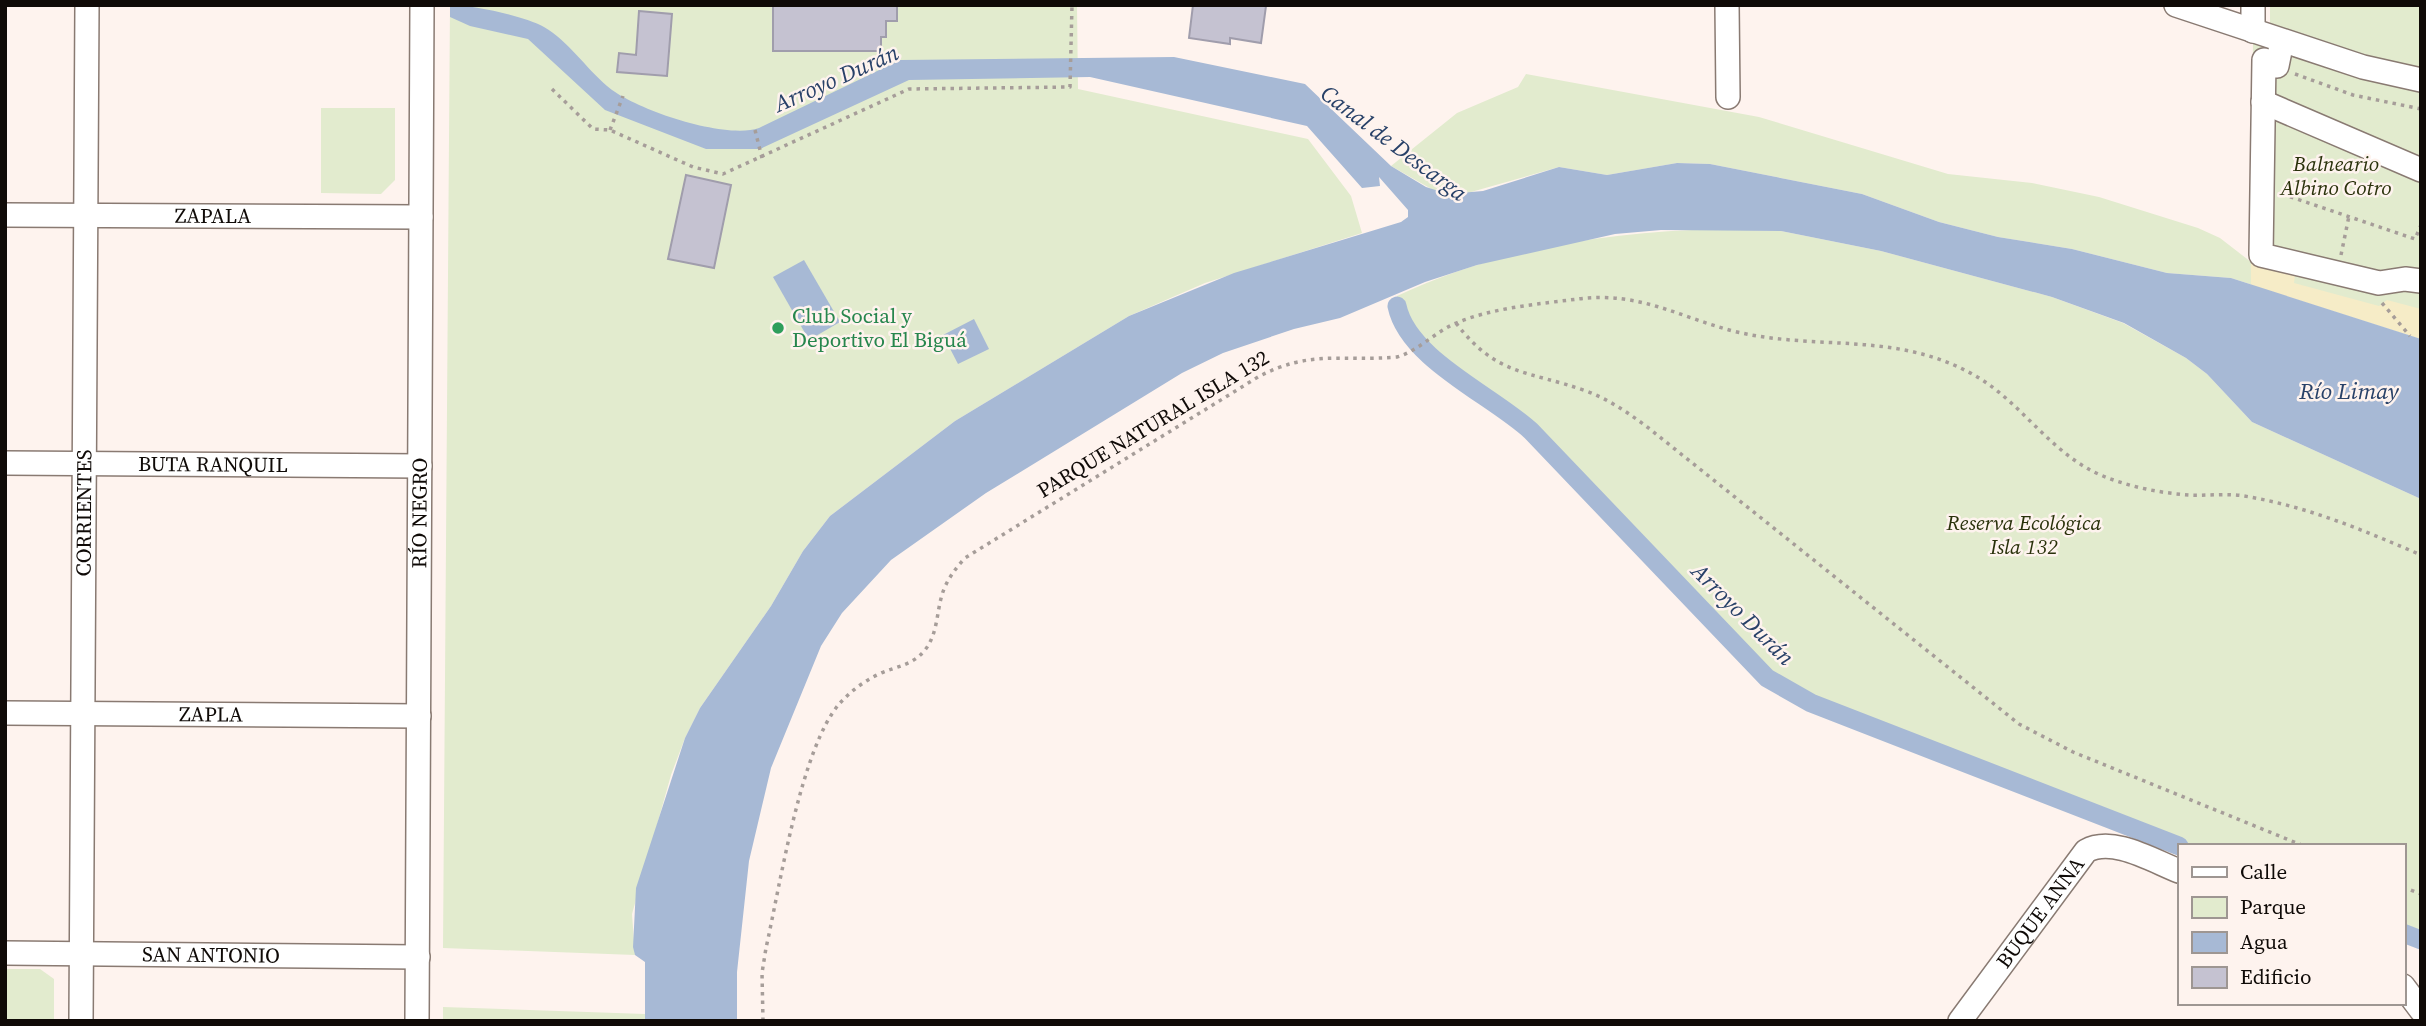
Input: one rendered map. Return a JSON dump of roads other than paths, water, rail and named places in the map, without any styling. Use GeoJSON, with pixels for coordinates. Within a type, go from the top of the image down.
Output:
{"type":"FeatureCollection","features":[{"type":"Feature","properties":{"kind":"street","name":"CORRIENTES"},"geometry":{"type":"LineString","coordinates":[[81,1021],[87,5]]}},
{"type":"Feature","properties":{"kind":"street","name":"RÍO NEGRO"},"geometry":{"type":"LineString","coordinates":[[417,1021],[422,5]]}},
{"type":"Feature","properties":{"kind":"street"},"geometry":{"type":"LineString","coordinates":[[1727,5],[1728,97]]}},
{"type":"Feature","properties":{"kind":"street"},"geometry":{"type":"LineString","coordinates":[[2176,5],[2363,67],[2421,80]]}},
{"type":"Feature","properties":{"kind":"street"},"geometry":{"type":"LineString","coordinates":[[2253,5],[2253,31]]}},
{"type":"Feature","properties":{"kind":"street"},"geometry":{"type":"LineString","coordinates":[[2282,41],[2277,66],[2264,61],[2261,255],[2379,283],[2410,278],[2421,281]]}},
{"type":"Feature","properties":{"kind":"street"},"geometry":{"type":"LineString","coordinates":[[2263,102],[2421,170]]}},
{"type":"Feature","properties":{"kind":"street","name":"ZAPALA"},"geometry":{"type":"LineString","coordinates":[[5,215],[421,217]]}},
{"type":"Feature","properties":{"kind":"street","name":"BUTA RANQUIL"},"geometry":{"type":"LineString","coordinates":[[5,463],[420,466]]}},
{"type":"Feature","properties":{"kind":"street","name":"ZAPLA"},"geometry":{"type":"LineString","coordinates":[[5,713],[419,716]]}},
{"type":"Feature","properties":{"kind":"street","name":"BUQUE ANNA"},"geometry":{"type":"LineString","coordinates":[[1960,1021],[2086,851],[2101,846],[2115,847],[2178,872]]}},
{"type":"Feature","properties":{"kind":"street","name":"SAN ANTONIO"},"geometry":{"type":"LineString","coordinates":[[5,953],[418,957]]}},
{"type":"Feature","properties":{"kind":"street"},"geometry":{"type":"LineString","coordinates":[[2405,989],[2421,1010]]}},
{"type":"Feature","properties":{"kind":"water","name":"Río Limay"},"geometry":{"type":"Polygon","coordinates":[[[450,5],[498,12],[544,27],[620,95],[658,113],[725,130],[744,131],[759,128],[900,60],[1174,57],[1305,84],[1391,166],[1426,187],[1448,194],[1483,191],[1559,167],[1607,175],[1677,163],[1710,164],[1862,194],[1939,222],[1998,237],[2072,249],[2167,273],[2231,278],[2421,339],[2421,499],[2252,422],[2207,374],[2186,358],[2124,323],[2052,297],[1881,251],[1781,231],[1661,230],[1615,234],[1477,265],[1425,282],[1340,318],[1294,329],[1223,353],[1182,373],[986,493],[891,560],[842,613],[821,646],[771,768],[749,861],[737,972],[737,1021],[645,1021],[645,962],[635,955],[633,947],[636,888],[685,738],[700,708],[771,606],[803,551],[830,516],[955,421],[1129,316],[1234,273],[1401,222],[1408,217],[1408,210],[1379,177],[1380,186],[1362,188],[1307,126],[1090,77],[909,80],[760,149],[706,149],[605,110],[528,39],[470,26],[450,17],[450,5]]]}},
{"type":"Feature","properties":{"kind":"water"},"geometry":{"type":"Polygon","coordinates":[[[804,260],[840,322],[809,340],[773,277],[804,260]]]}},
{"type":"Feature","properties":{"kind":"water"},"geometry":{"type":"Polygon","coordinates":[[[974,319],[989,349],[958,364],[943,335],[974,319]]]}},
{"type":"Feature","properties":{"kind":"waterway","name":"Arroyo Durán"},"geometry":{"type":"LineString","coordinates":[[1397,306],[1404,325],[1417,343],[1454,375],[1531,431],[1767,678],[1811,703],[2178,846]]}},
{"type":"Feature","properties":{"kind":"waterway","name":"Arroyo Durán"},"geometry":{"type":"LineString","coordinates":[[2405,934],[2421,940]]}},
{"type":"Feature","properties":{"kind":"place","name":"Club Social y Deportivo El Biguá"},"geometry":{"type":"Point","coordinates":[778,328]}},
{"type":"Feature","properties":{"kind":"water label","name":"Canal de Descarga"},"geometry":{"type":"Point","coordinates":[1394,143]}},
{"type":"Feature","properties":{"kind":"park label","name":"Balneario Albino Cotro"},"geometry":{"type":"Point","coordinates":[2336,176]}},
{"type":"Feature","properties":{"kind":"park label","name":"Reserva Ecológica Isla 132"},"geometry":{"type":"Point","coordinates":[2024,535]}}]}
